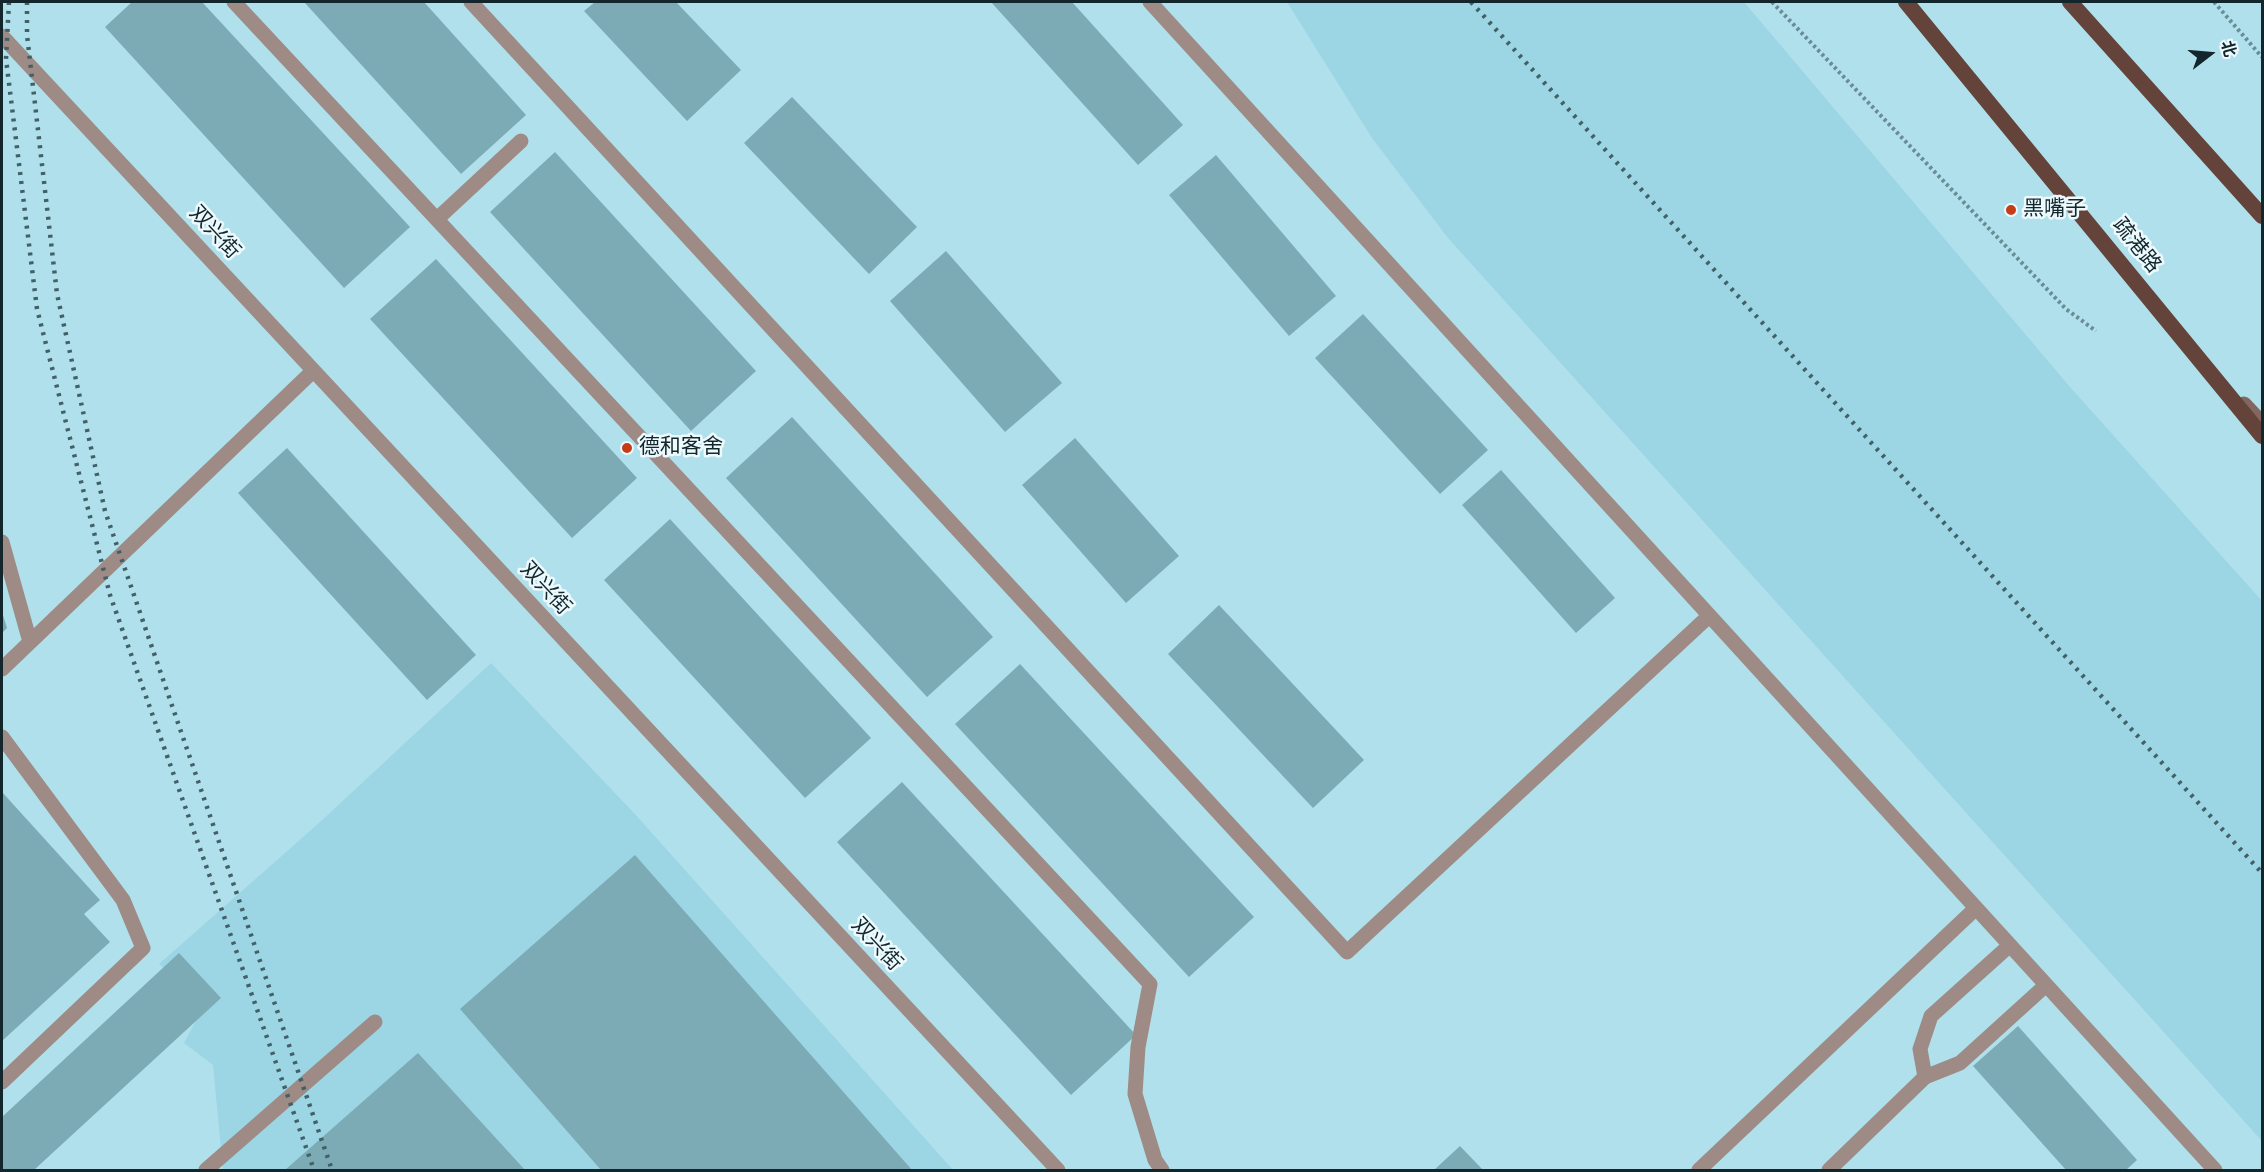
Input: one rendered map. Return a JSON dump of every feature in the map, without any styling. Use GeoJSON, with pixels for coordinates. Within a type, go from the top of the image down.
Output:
{"type":"FeatureCollection","features":[{"type":"Feature","properties":{"kind":"highway","name":"疏港路"},"geometry":{"type":"LineString","coordinates":[[1906,2],[2262,436]]}},
{"type":"Feature","properties":{"kind":"highway"},"geometry":{"type":"LineString","coordinates":[[2070,2],[2262,216]]}},
{"type":"Feature","properties":{"kind":"main road"},"geometry":{"type":"LineString","coordinates":[[2204,364],[2262,423]]}},
{"type":"Feature","properties":{"kind":"street"},"geometry":{"type":"LineString","coordinates":[[234,2],[1150,984],[1138,1047],[1135,1094],[1155,1160],[1162,1170]]}},
{"type":"Feature","properties":{"kind":"street"},"geometry":{"type":"LineString","coordinates":[[471,2],[1347,951],[1708,616]]}},
{"type":"Feature","properties":{"kind":"street"},"geometry":{"type":"LineString","coordinates":[[1150,2],[2044,986],[2216,1170]]}},
{"type":"Feature","properties":{"kind":"street","name":"双兴街"},"geometry":{"type":"LineString","coordinates":[[2,36],[1058,1170]]}},
{"type":"Feature","properties":{"kind":"street"},"geometry":{"type":"LineString","coordinates":[[437,219],[521,141]]}},
{"type":"Feature","properties":{"kind":"street"},"geometry":{"type":"LineString","coordinates":[[2,669],[313,371]]}},
{"type":"Feature","properties":{"kind":"street"},"geometry":{"type":"LineString","coordinates":[[2,542],[30,642]]}},
{"type":"Feature","properties":{"kind":"street"},"geometry":{"type":"LineString","coordinates":[[2,737],[123,900],[143,948],[2,1082]]}},
{"type":"Feature","properties":{"kind":"street"},"geometry":{"type":"LineString","coordinates":[[1699,1170],[1975,909]]}},
{"type":"Feature","properties":{"kind":"street"},"geometry":{"type":"LineString","coordinates":[[1925,1077],[1920,1049],[1931,1016],[2009,946]]}},
{"type":"Feature","properties":{"kind":"street"},"geometry":{"type":"LineString","coordinates":[[1829,1170],[1925,1077],[1960,1063],[2044,986]]}},
{"type":"Feature","properties":{"kind":"street"},"geometry":{"type":"LineString","coordinates":[[206,1170],[375,1022]]}},
{"type":"Feature","properties":{"kind":"path"},"geometry":{"type":"LineString","coordinates":[[1772,2],[2066,309],[2096,331]]}},
{"type":"Feature","properties":{"kind":"path"},"geometry":{"type":"LineString","coordinates":[[2214,2],[2262,57]]}},
{"type":"Feature","properties":{"kind":"shaded area"},"geometry":{"type":"Polygon","coordinates":[[[1287,2],[1744,2],[2070,387],[2262,601],[2262,1141],[1448,238],[1372,138],[1287,2]]]}},
{"type":"Feature","properties":{"kind":"shaded area"},"geometry":{"type":"Polygon","coordinates":[[[491,663],[634,813],[953,1170],[223,1170],[213,1065],[184,1043],[205,1004],[159,964],[319,823],[491,663]]]}},
{"type":"Feature","properties":{"kind":"building"},"geometry":{"type":"Polygon","coordinates":[[[132,2],[202,2],[410,227],[344,288],[105,27],[132,2]]]}},
{"type":"Feature","properties":{"kind":"building"},"geometry":{"type":"Polygon","coordinates":[[[304,2],[424,2],[526,115],[461,174],[304,2]]]}},
{"type":"Feature","properties":{"kind":"building"},"geometry":{"type":"Polygon","coordinates":[[[595,2],[676,2],[741,70],[687,121],[584,11],[595,2]]]}},
{"type":"Feature","properties":{"kind":"building"},"geometry":{"type":"Polygon","coordinates":[[[991,2],[1072,2],[1183,125],[1138,165],[991,2]]]}},
{"type":"Feature","properties":{"kind":"building"},"geometry":{"type":"Polygon","coordinates":[[[792,97],[917,227],[869,274],[744,143],[792,97]]]}},
{"type":"Feature","properties":{"kind":"building"},"geometry":{"type":"Polygon","coordinates":[[[555,152],[756,371],[691,431],[490,212],[555,152]]]}},
{"type":"Feature","properties":{"kind":"building"},"geometry":{"type":"Polygon","coordinates":[[[1216,155],[1336,296],[1289,336],[1169,195],[1216,155]]]}},
{"type":"Feature","properties":{"kind":"building"},"geometry":{"type":"Polygon","coordinates":[[[946,251],[1062,383],[1005,432],[890,301],[946,251]]]}},
{"type":"Feature","properties":{"kind":"building"},"geometry":{"type":"Polygon","coordinates":[[[436,259],[637,478],[572,538],[370,319],[436,259]]]}},
{"type":"Feature","properties":{"kind":"building"},"geometry":{"type":"Polygon","coordinates":[[[1363,314],[1488,450],[1440,494],[1315,358],[1363,314]]]}},
{"type":"Feature","properties":{"kind":"building"},"geometry":{"type":"Polygon","coordinates":[[[792,417],[993,637],[927,697],[726,478],[792,417]]]}},
{"type":"Feature","properties":{"kind":"building"},"geometry":{"type":"Polygon","coordinates":[[[1075,438],[1179,556],[1126,603],[1022,485],[1075,438]]]}},
{"type":"Feature","properties":{"kind":"building"},"geometry":{"type":"Polygon","coordinates":[[[287,448],[476,655],[427,700],[238,493],[287,448]]]}},
{"type":"Feature","properties":{"kind":"building"},"geometry":{"type":"Polygon","coordinates":[[[1501,470],[1615,598],[1576,633],[1462,505],[1501,470]]]}},
{"type":"Feature","properties":{"kind":"building"},"geometry":{"type":"Polygon","coordinates":[[[670,519],[871,738],[805,798],[604,580],[670,519]]]}},
{"type":"Feature","properties":{"kind":"building"},"geometry":{"type":"Polygon","coordinates":[[[1219,605],[1364,760],[1313,808],[1168,654],[1219,605]]]}},
{"type":"Feature","properties":{"kind":"building"},"geometry":{"type":"Polygon","coordinates":[[[2,612],[7,628],[2,633],[2,612]]]}},
{"type":"Feature","properties":{"kind":"building"},"geometry":{"type":"Polygon","coordinates":[[[1020,664],[1254,917],[1189,977],[955,724],[1020,664]]]}},
{"type":"Feature","properties":{"kind":"building"},"geometry":{"type":"Polygon","coordinates":[[[902,782],[1136,1035],[1071,1095],[837,842],[902,782]]]}},
{"type":"Feature","properties":{"kind":"building"},"geometry":{"type":"Polygon","coordinates":[[[2,792],[100,900],[84,914],[110,942],[2,1041],[2,792]]]}},
{"type":"Feature","properties":{"kind":"building"},"geometry":{"type":"Polygon","coordinates":[[[635,855],[912,1170],[601,1170],[460,1009],[635,855]]]}},
{"type":"Feature","properties":{"kind":"building"},"geometry":{"type":"Polygon","coordinates":[[[179,953],[221,998],[34,1170],[2,1170],[2,1117],[179,953]]]}},
{"type":"Feature","properties":{"kind":"building"},"geometry":{"type":"Polygon","coordinates":[[[2018,1026],[2137,1160],[2126,1170],[2066,1170],[1973,1066],[2018,1026]]]}},
{"type":"Feature","properties":{"kind":"building"},"geometry":{"type":"Polygon","coordinates":[[[418,1053],[525,1170],[285,1170],[418,1053]]]}},
{"type":"Feature","properties":{"kind":"building"},"geometry":{"type":"Polygon","coordinates":[[[1460,1146],[1483,1170],[1434,1170],[1460,1146]]]}},
{"type":"Feature","properties":{"kind":"railway"},"geometry":{"type":"LineString","coordinates":[[9,2],[6,59],[37,309],[110,595],[314,1170]]}},
{"type":"Feature","properties":{"kind":"railway"},"geometry":{"type":"LineString","coordinates":[[27,2],[27,35],[57,294],[105,511],[332,1170]]}},
{"type":"Feature","properties":{"kind":"railway"},"geometry":{"type":"LineString","coordinates":[[1471,2],[2262,873]]}},
{"type":"Feature","properties":{"kind":"place","name":"黑嘴子"},"geometry":{"type":"Point","coordinates":[2011,210]}},
{"type":"Feature","properties":{"kind":"place","name":"德和客舍"},"geometry":{"type":"Point","coordinates":[627,448]}}]}
